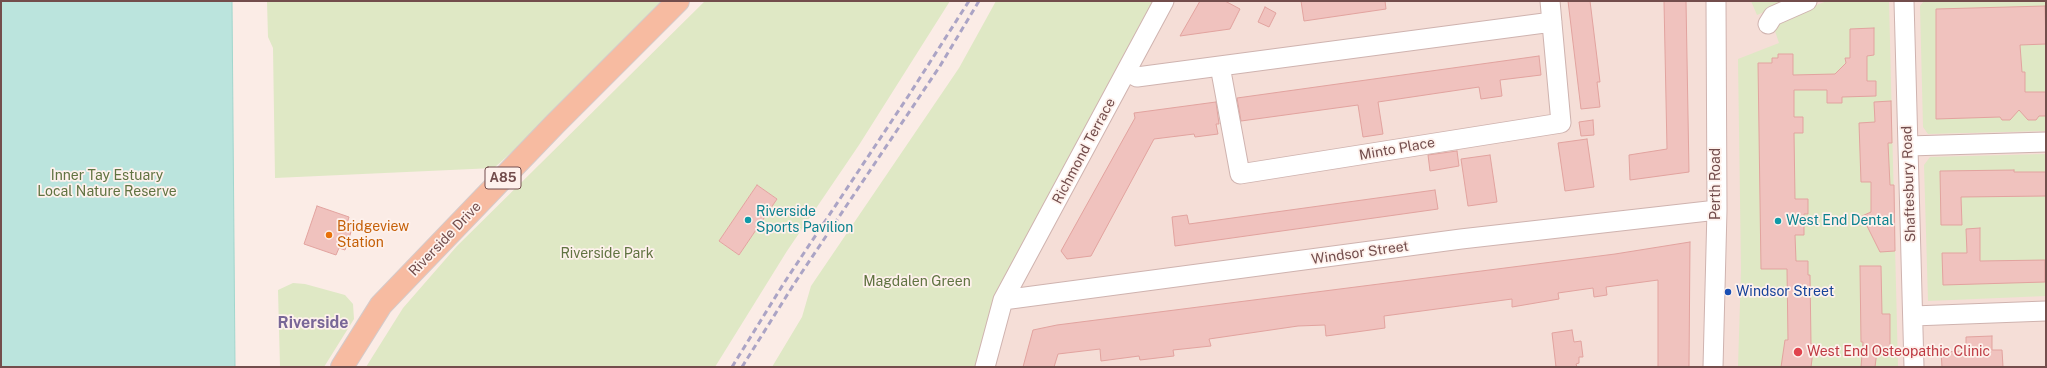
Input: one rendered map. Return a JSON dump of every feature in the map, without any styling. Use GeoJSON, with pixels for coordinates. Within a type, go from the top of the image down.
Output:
{"type":"FeatureCollection","features":[{"type":"Feature","properties":{"kind":"main road","name":"Riverside Drive"},"geometry":{"type":"LineString","coordinates":[[342,367],[381,305],[555,124],[678,1]]}},
{"type":"Feature","properties":{"kind":"street","name":"Richmond Terrace"},"geometry":{"type":"LineString","coordinates":[[985,367],[1003,300],[1164,1]]}},
{"type":"Feature","properties":{"kind":"street","name":"Minto Place"},"geometry":{"type":"LineString","coordinates":[[1220,66],[1240,174],[1561,123],[1550,1]]}},
{"type":"Feature","properties":{"kind":"street","name":"Perth Road"},"geometry":{"type":"LineString","coordinates":[[1713,367],[1717,210],[1716,1]]}},
{"type":"Feature","properties":{"kind":"street"},"geometry":{"type":"LineString","coordinates":[[1768,24],[1773,16],[1807,1]]}},
{"type":"Feature","properties":{"kind":"street","name":"Shaftesbury Road"},"geometry":{"type":"LineString","coordinates":[[1904,1],[1914,367]]}},
{"type":"Feature","properties":{"kind":"street"},"geometry":{"type":"LineString","coordinates":[[1127,71],[1137,77],[1552,22]]}},
{"type":"Feature","properties":{"kind":"street"},"geometry":{"type":"LineString","coordinates":[[1908,146],[2046,142]]}},
{"type":"Feature","properties":{"kind":"street","name":"Windsor Street"},"geometry":{"type":"LineString","coordinates":[[1003,300],[1461,239],[1717,210]]}},
{"type":"Feature","properties":{"kind":"street"},"geometry":{"type":"LineString","coordinates":[[1913,316],[2046,312]]}},
{"type":"Feature","properties":{"kind":"shaded area"},"geometry":{"type":"Polygon","coordinates":[[[1164,1],[2046,1],[2046,367],[985,367],[1003,300],[1164,1]]]}},
{"type":"Feature","properties":{"kind":"green space"},"geometry":{"type":"Polygon","coordinates":[[[267,1],[662,1],[532,134],[494,168],[275,178],[273,48],[268,37],[267,1]]]}},
{"type":"Feature","properties":{"kind":"green space","name":"Riverside Park"},"geometry":{"type":"Polygon","coordinates":[[[705,1],[950,1],[859,145],[787,251],[715,367],[366,367],[403,308],[457,246],[705,1]],[[757,185],[719,241],[739,255],[777,199],[757,185]]]}},
{"type":"Feature","properties":{"kind":"green space","name":"Magdalen Green"},"geometry":{"type":"Polygon","coordinates":[[[996,1],[1160,1],[979,367],[772,367],[802,317],[811,286],[959,68],[996,1]]]}},
{"type":"Feature","properties":{"kind":"green space"},"geometry":{"type":"Polygon","coordinates":[[[1751,1],[1792,1],[1757,15],[1751,1]]]}},
{"type":"Feature","properties":{"kind":"green space"},"geometry":{"type":"Polygon","coordinates":[[[1827,1],[1889,1],[1898,367],[1738,367],[1741,270],[1738,59],[1779,43],[1772,22],[1827,1]]]}},
{"type":"Feature","properties":{"kind":"green space"},"geometry":{"type":"Polygon","coordinates":[[[1924,1],[2046,1],[2046,131],[1928,134],[1923,127],[1920,6],[1924,1]]]}},
{"type":"Feature","properties":{"kind":"green space"},"geometry":{"type":"Polygon","coordinates":[[[2046,154],[2046,296],[1928,301],[1924,165],[1930,157],[2046,154]]]}},
{"type":"Feature","properties":{"kind":"green space"},"geometry":{"type":"Polygon","coordinates":[[[293,283],[305,284],[345,295],[353,304],[354,319],[324,367],[280,367],[278,290],[293,283]]]}},
{"type":"Feature","properties":{"kind":"water","name":"Inner Tay Estuary Local Nature Reserve"},"geometry":{"type":"Polygon","coordinates":[[[1,1],[232,1],[235,367],[1,367],[1,1]]]}},
{"type":"Feature","properties":{"kind":"building"},"geometry":{"type":"Polygon","coordinates":[[[1200,1],[1225,1],[1240,9],[1230,29],[1180,36],[1200,1]]]}},
{"type":"Feature","properties":{"kind":"building"},"geometry":{"type":"Polygon","coordinates":[[[1301,1],[1385,1],[1386,9],[1304,21],[1301,1]]]}},
{"type":"Feature","properties":{"kind":"building"},"geometry":{"type":"Polygon","coordinates":[[[1568,1],[1590,1],[1600,82],[1597,82],[1600,107],[1581,109],[1568,1]]]}},
{"type":"Feature","properties":{"kind":"building"},"geometry":{"type":"Polygon","coordinates":[[[1664,1],[1686,1],[1689,172],[1630,180],[1629,155],[1667,149],[1664,1]]]}},
{"type":"Feature","properties":{"kind":"building"},"geometry":{"type":"Polygon","coordinates":[[[2045,6],[2046,44],[2020,45],[2022,72],[2025,72],[2025,92],[2046,92],[2046,116],[2039,116],[2036,120],[2028,120],[2019,110],[2010,120],[2002,120],[2000,117],[1936,119],[1936,9],[2045,6]]]}},
{"type":"Feature","properties":{"kind":"building"},"geometry":{"type":"Polygon","coordinates":[[[1265,7],[1276,13],[1269,27],[1258,22],[1265,7]]]}},
{"type":"Feature","properties":{"kind":"building"},"geometry":{"type":"Polygon","coordinates":[[[1874,28],[1874,55],[1867,56],[1867,81],[1876,81],[1876,96],[1842,97],[1842,103],[1827,103],[1827,90],[1794,90],[1794,117],[1803,117],[1803,133],[1794,133],[1795,199],[1808,199],[1808,214],[1804,214],[1804,235],[1795,235],[1796,261],[1808,261],[1808,275],[1810,275],[1811,344],[1814,344],[1811,367],[1781,367],[1785,340],[1788,340],[1787,269],[1761,269],[1758,63],[1772,63],[1772,58],[1778,58],[1778,54],[1793,54],[1793,75],[1835,74],[1846,63],[1845,58],[1850,58],[1850,29],[1874,28]]]}},
{"type":"Feature","properties":{"kind":"building"},"geometry":{"type":"Polygon","coordinates":[[[1539,56],[1541,75],[1500,80],[1502,96],[1481,99],[1479,87],[1378,102],[1383,134],[1363,137],[1358,105],[1241,121],[1237,98],[1539,56]]]}},
{"type":"Feature","properties":{"kind":"building"},"geometry":{"type":"Polygon","coordinates":[[[1891,101],[1892,143],[1888,143],[1890,185],[1894,185],[1895,251],[1880,252],[1862,216],[1871,212],[1871,182],[1861,182],[1859,123],[1875,122],[1874,102],[1891,101]]]}},
{"type":"Feature","properties":{"kind":"building"},"geometry":{"type":"Polygon","coordinates":[[[1216,102],[1219,124],[1216,124],[1218,134],[1195,137],[1194,134],[1154,139],[1091,256],[1067,259],[1061,251],[1135,118],[1134,113],[1216,102]]]}},
{"type":"Feature","properties":{"kind":"building"},"geometry":{"type":"Polygon","coordinates":[[[1593,120],[1594,135],[1581,136],[1579,122],[1593,120]]]}},
{"type":"Feature","properties":{"kind":"building"},"geometry":{"type":"Polygon","coordinates":[[[1587,139],[1594,187],[1565,191],[1558,143],[1587,139]]]}},
{"type":"Feature","properties":{"kind":"building"},"geometry":{"type":"Polygon","coordinates":[[[1457,151],[1459,166],[1430,171],[1428,155],[1457,151]]]}},
{"type":"Feature","properties":{"kind":"building"},"geometry":{"type":"Polygon","coordinates":[[[1490,155],[1497,202],[1468,206],[1461,159],[1490,155]]]}},
{"type":"Feature","properties":{"kind":"building"},"geometry":{"type":"Polygon","coordinates":[[[2014,170],[2014,172],[2046,172],[2046,196],[1961,197],[1962,225],[1941,225],[1940,171],[2014,170]]]}},
{"type":"Feature","properties":{"kind":"building","name":"Riverside Sports Pavilion"},"geometry":{"type":"Polygon","coordinates":[[[757,185],[777,199],[739,255],[719,241],[757,185]]]}},
{"type":"Feature","properties":{"kind":"building"},"geometry":{"type":"Polygon","coordinates":[[[1435,190],[1438,209],[1175,246],[1172,217],[1187,215],[1189,224],[1435,190]]]}},
{"type":"Feature","properties":{"kind":"building","name":"Bridgeview Station"},"geometry":{"type":"Polygon","coordinates":[[[317,206],[349,217],[347,224],[353,226],[345,250],[339,248],[336,255],[304,244],[317,206]]]}},
{"type":"Feature","properties":{"kind":"building"},"geometry":{"type":"Polygon","coordinates":[[[1980,228],[1980,261],[2045,260],[2045,282],[1943,285],[1942,253],[1967,253],[1966,229],[1980,228]]]}},
{"type":"Feature","properties":{"kind":"building"},"geometry":{"type":"Polygon","coordinates":[[[1690,242],[1689,367],[1658,367],[1658,280],[1606,287],[1607,295],[1594,297],[1593,288],[1558,293],[1559,299],[1512,307],[1512,299],[1384,316],[1385,328],[1356,332],[1326,336],[1325,325],[1298,326],[1209,339],[1211,346],[1173,350],[1174,356],[1140,360],[1139,356],[1101,361],[1100,349],[1058,354],[1054,367],[1023,367],[1033,330],[1057,325],[1615,254],[1690,242]]]}},
{"type":"Feature","properties":{"kind":"building"},"geometry":{"type":"Polygon","coordinates":[[[1860,266],[1881,266],[1882,314],[1890,314],[1890,353],[1877,351],[1875,367],[1861,367],[1863,342],[1861,342],[1860,266]]]}},
{"type":"Feature","properties":{"kind":"building"},"geometry":{"type":"Polygon","coordinates":[[[1572,330],[1574,342],[1581,341],[1583,357],[1579,357],[1579,363],[1576,364],[1577,367],[1556,367],[1552,333],[1572,330]]]}},
{"type":"Feature","properties":{"kind":"building"},"geometry":{"type":"Polygon","coordinates":[[[1992,336],[1992,350],[2002,350],[2003,367],[1942,367],[1941,352],[1966,351],[1966,337],[1992,336]]]}},
{"type":"Feature","properties":{"kind":"railway"},"geometry":{"type":"LineString","coordinates":[[732,367],[784,283],[909,95],[969,1]]}},
{"type":"Feature","properties":{"kind":"railway"},"geometry":{"type":"LineString","coordinates":[[742,367],[794,284],[940,66],[979,1]]}},
{"type":"Feature","properties":{"kind":"place","name":"Riverside Sports Pavilion"},"geometry":{"type":"Point","coordinates":[748,220]}},
{"type":"Feature","properties":{"kind":"place","name":"West End Dental"},"geometry":{"type":"Point","coordinates":[1778,221]}},
{"type":"Feature","properties":{"kind":"place","name":"Bridgeview Station"},"geometry":{"type":"Point","coordinates":[329,235]}},
{"type":"Feature","properties":{"kind":"place","name":"Windsor Street"},"geometry":{"type":"Point","coordinates":[1728,292]}},
{"type":"Feature","properties":{"kind":"place","name":"West End Osteopathic Clinic"},"geometry":{"type":"Point","coordinates":[1798,352]}},
{"type":"Feature","properties":{"kind":"district","name":"Riverside"},"geometry":{"type":"Point","coordinates":[313,323]}}]}
